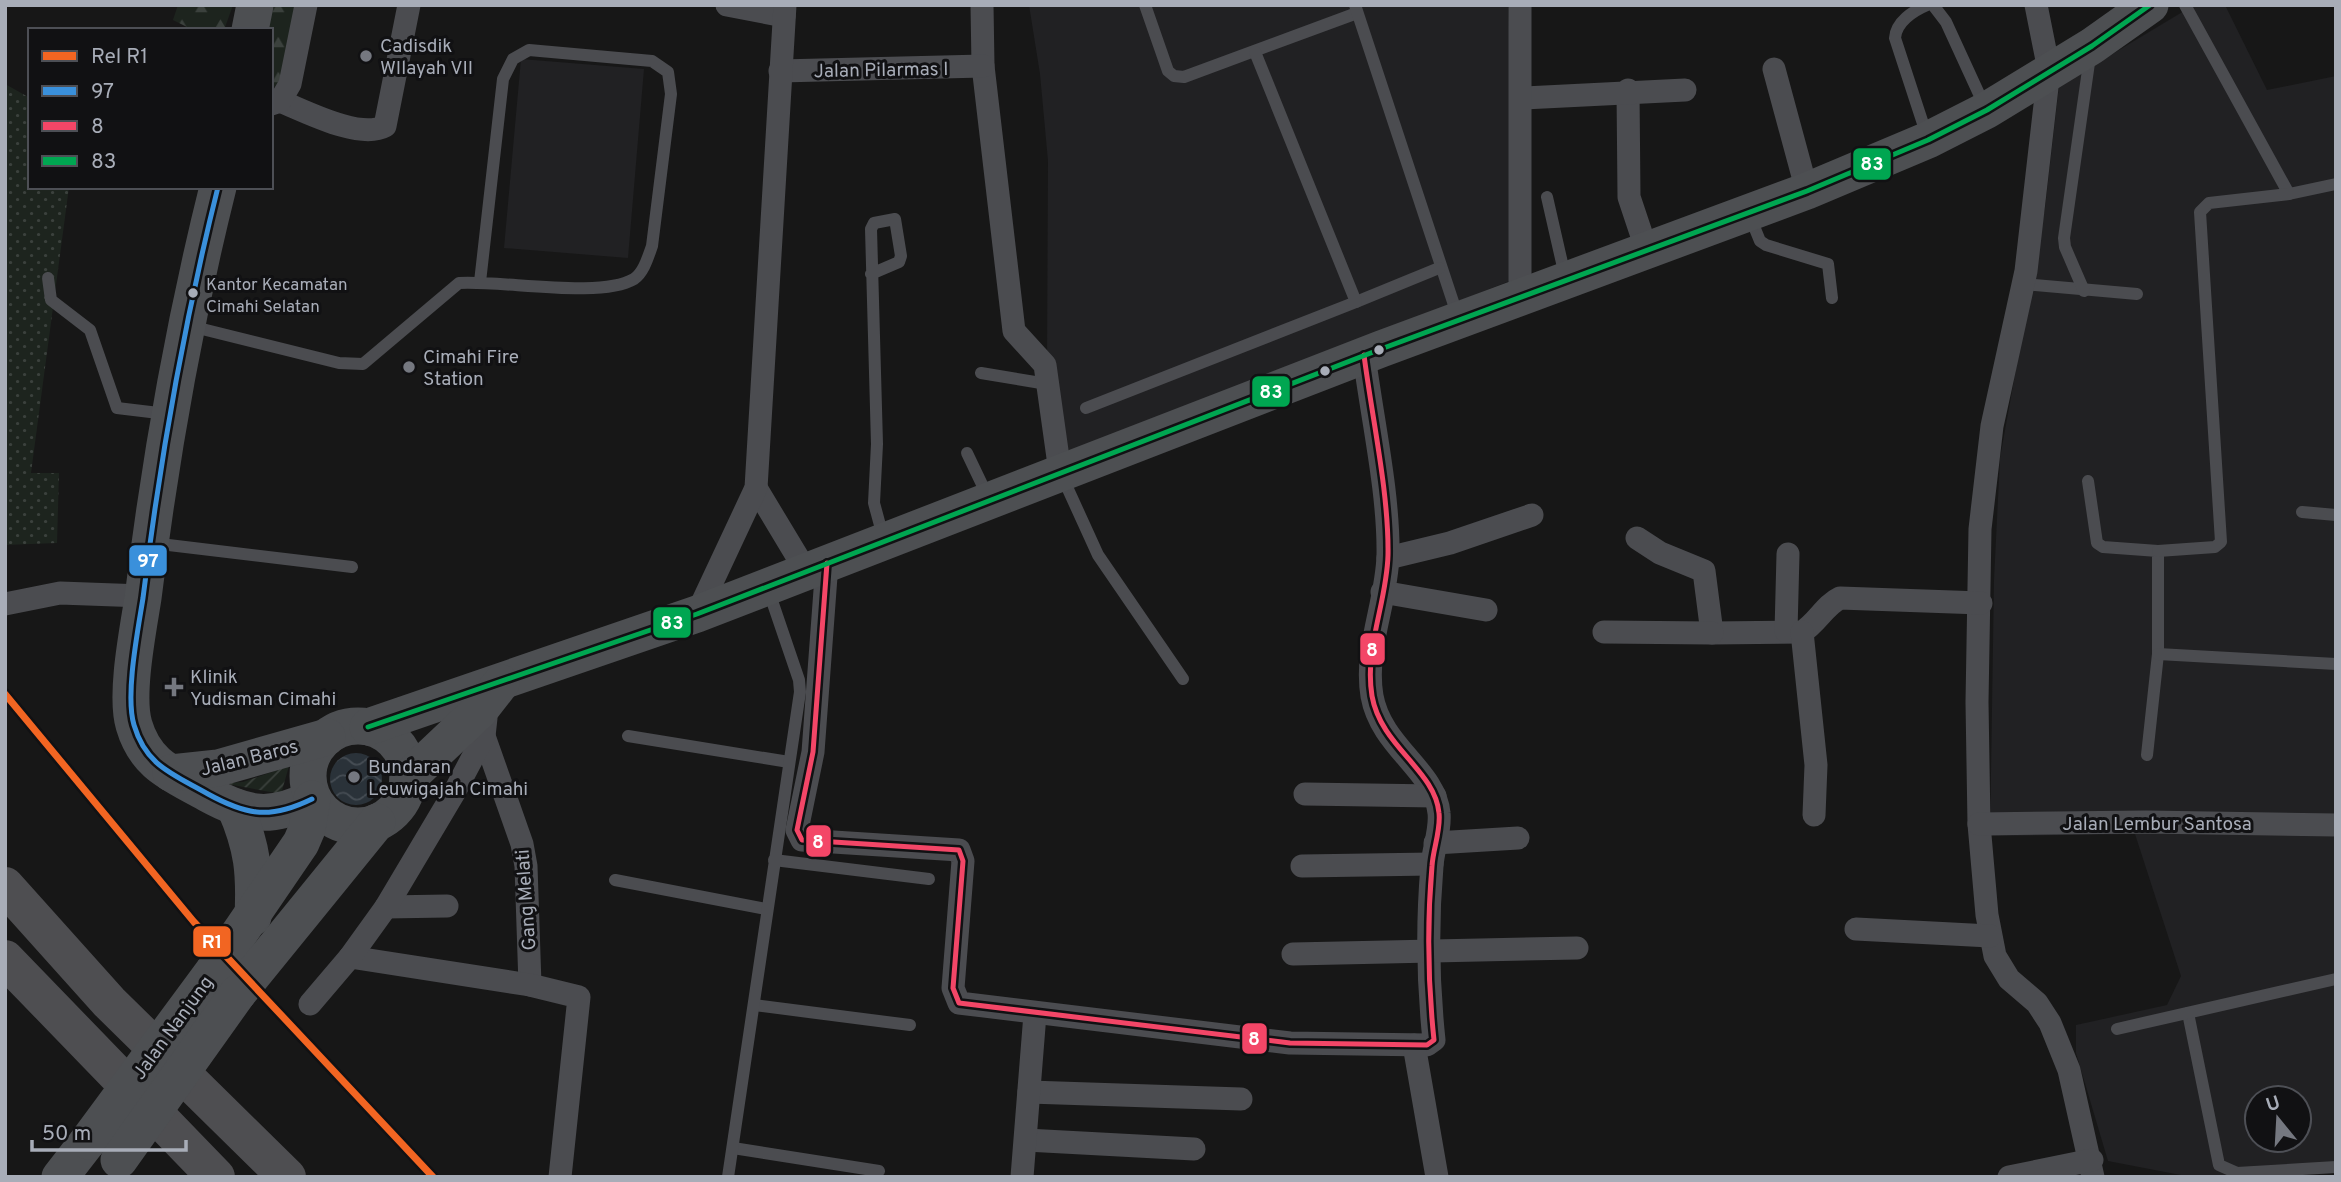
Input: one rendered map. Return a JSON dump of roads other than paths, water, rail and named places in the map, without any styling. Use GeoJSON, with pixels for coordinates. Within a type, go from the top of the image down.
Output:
{"type":"FeatureCollection","features":[{"type":"Feature","properties":{"kind":"highway"},"geometry":{"type":"LineString","coordinates":[[5,886],[109,1002],[287,1177]]}},
{"type":"Feature","properties":{"kind":"highway"},"geometry":{"type":"LineString","coordinates":[[5,959],[216,1177]]}},
{"type":"Feature","properties":{"kind":"main road"},"geometry":{"type":"LineString","coordinates":[[250,28],[255,5]]}},
{"type":"Feature","properties":{"kind":"main road"},"geometry":{"type":"LineString","coordinates":[[408,778],[489,709],[697,614],[1458,319],[1807,191],[1928,140],[1987,110],[2092,46],[2150,5]]}},
{"type":"Feature","properties":{"kind":"main road","name":"Jalan Baros"},"geometry":{"type":"LineString","coordinates":[[218,189],[167,414],[148,543],[134,677],[133,723],[153,763],[235,807],[268,813],[287,811],[312,799]]}},
{"type":"Feature","properties":{"kind":"main road"},"geometry":{"type":"LineString","coordinates":[[369,726],[385,733],[398,745],[406,760],[408,778],[399,804],[377,822],[356,825],[334,820],[323,813],[312,799],[309,770],[318,746],[327,737],[347,728],[489,709]]}},
{"type":"Feature","properties":{"kind":"main road","name":"Jalan Baros"},"geometry":{"type":"LineString","coordinates":[[171,773],[218,768],[327,737]]}},
{"type":"Feature","properties":{"kind":"main road","name":"Jalan Nanjung"},"geometry":{"type":"LineString","coordinates":[[227,981],[253,917],[301,843],[307,829],[312,799]]}},
{"type":"Feature","properties":{"kind":"main road"},"geometry":{"type":"LineString","coordinates":[[235,807],[254,860],[253,917]]}},
{"type":"Feature","properties":{"kind":"main road","name":"Jalan Nanjung"},"geometry":{"type":"LineString","coordinates":[[60,1177],[104,1159],[227,981],[377,822]]}},
{"type":"Feature","properties":{"kind":"street"},"geometry":{"type":"LineString","coordinates":[[306,5],[290,84],[276,102],[338,125],[377,130],[385,126],[409,5]]}},
{"type":"Feature","properties":{"kind":"street"},"geometry":{"type":"LineString","coordinates":[[697,614],[756,488],[779,71],[785,10],[727,5]]}},
{"type":"Feature","properties":{"kind":"street"},"geometry":{"type":"LineString","coordinates":[[982,5],[984,66],[1014,331],[1045,365],[1060,472]]}},
{"type":"Feature","properties":{"kind":"street"},"geometry":{"type":"LineString","coordinates":[[1520,5],[1520,297]]}},
{"type":"Feature","properties":{"kind":"street"},"geometry":{"type":"LineString","coordinates":[[2009,1177],[2092,1168],[2069,1070],[2050,1023],[2036,1003],[2000,969],[1990,936],[1979,824],[1977,702],[1980,529],[1992,426],[2023,284],[2049,70],[2036,5]]}},
{"type":"Feature","properties":{"kind":"street","name":"Jalan Pilarmas I"},"geometry":{"type":"LineString","coordinates":[[779,71],[984,66]]}},
{"type":"Feature","properties":{"kind":"street"},"geometry":{"type":"LineString","coordinates":[[1774,69],[1807,191]]}},
{"type":"Feature","properties":{"kind":"street"},"geometry":{"type":"LineString","coordinates":[[1522,98],[1628,90],[1685,90]]}},
{"type":"Feature","properties":{"kind":"street"},"geometry":{"type":"LineString","coordinates":[[1628,90],[1629,197],[1647,251]]}},
{"type":"Feature","properties":{"kind":"street"},"geometry":{"type":"LineString","coordinates":[[756,488],[816,567],[820,678],[813,752],[797,825],[799,836],[802,840],[959,850],[963,861],[953,988],[956,1001],[963,1005],[1290,1043],[1427,1045],[1434,1040],[1429,952],[1433,854],[1440,817],[1435,796],[1388,737],[1374,708],[1371,669],[1388,558],[1388,535],[1364,355]]}},
{"type":"Feature","properties":{"kind":"street"},"geometry":{"type":"LineString","coordinates":[[1388,558],[1450,543],[1532,516]]}},
{"type":"Feature","properties":{"kind":"street"},"geometry":{"type":"LineString","coordinates":[[1637,538],[1670,558],[1704,571],[1712,633]]}},
{"type":"Feature","properties":{"kind":"street"},"geometry":{"type":"LineString","coordinates":[[1788,554],[1794,632],[1816,765],[1814,815]]}},
{"type":"Feature","properties":{"kind":"street"},"geometry":{"type":"LineString","coordinates":[[1382,592],[1486,610]]}},
{"type":"Feature","properties":{"kind":"street"},"geometry":{"type":"LineString","coordinates":[[5,604],[60,593],[143,596]]}},
{"type":"Feature","properties":{"kind":"street"},"geometry":{"type":"LineString","coordinates":[[1604,632],[1794,632],[1814,625],[1835,600],[1840,598],[1980,603]]}},
{"type":"Feature","properties":{"kind":"street"},"geometry":{"type":"LineString","coordinates":[[310,1004],[350,957],[386,907],[489,709]]}},
{"type":"Feature","properties":{"kind":"street","name":"Gang Melati"},"geometry":{"type":"LineString","coordinates":[[489,709],[524,855],[530,985]]}},
{"type":"Feature","properties":{"kind":"street"},"geometry":{"type":"LineString","coordinates":[[1305,794],[1435,796]]}},
{"type":"Feature","properties":{"kind":"street","name":"Jalan Lembur Santosa"},"geometry":{"type":"LineString","coordinates":[[1979,824],[2146,821],[2336,825]]}},
{"type":"Feature","properties":{"kind":"street"},"geometry":{"type":"LineString","coordinates":[[1302,866],[1433,854],[1518,838]]}},
{"type":"Feature","properties":{"kind":"street"},"geometry":{"type":"LineString","coordinates":[[386,907],[447,906]]}},
{"type":"Feature","properties":{"kind":"street"},"geometry":{"type":"LineString","coordinates":[[1856,929],[1990,936]]}},
{"type":"Feature","properties":{"kind":"street"},"geometry":{"type":"LineString","coordinates":[[1293,954],[1577,948]]}},
{"type":"Feature","properties":{"kind":"street"},"geometry":{"type":"LineString","coordinates":[[350,957],[530,985],[575,995],[581,1003],[560,1177]]}},
{"type":"Feature","properties":{"kind":"street"},"geometry":{"type":"LineString","coordinates":[[1023,1177],[1035,1014]]}},
{"type":"Feature","properties":{"kind":"street"},"geometry":{"type":"LineString","coordinates":[[1414,1045],[1437,1177]]}},
{"type":"Feature","properties":{"kind":"street"},"geometry":{"type":"LineString","coordinates":[[1029,1092],[1241,1098]]}},
{"type":"Feature","properties":{"kind":"street"},"geometry":{"type":"LineString","coordinates":[[1026,1140],[1194,1149]]}},
{"type":"Feature","properties":{"kind":"lane"},"geometry":{"type":"LineString","coordinates":[[1145,5],[1168,71],[1174,76],[1184,77],[1255,52],[1356,9],[1439,268],[1458,319]]}},
{"type":"Feature","properties":{"kind":"lane"},"geometry":{"type":"LineString","coordinates":[[1927,5],[1907,17],[1897,27],[1895,38],[1928,140]]}},
{"type":"Feature","properties":{"kind":"lane"},"geometry":{"type":"LineString","coordinates":[[1933,5],[1947,22],[1987,110]]}},
{"type":"Feature","properties":{"kind":"lane"},"geometry":{"type":"LineString","coordinates":[[2185,5],[2289,194]]}},
{"type":"Feature","properties":{"kind":"lane"},"geometry":{"type":"LineString","coordinates":[[2084,291],[2065,247],[2064,238],[2092,46]]}},
{"type":"Feature","properties":{"kind":"lane"},"geometry":{"type":"LineString","coordinates":[[186,324],[339,363],[362,365],[459,283],[600,288],[634,279],[645,265],[652,246],[671,94],[668,72],[652,61],[529,50],[513,59],[503,79],[480,282]]}},
{"type":"Feature","properties":{"kind":"lane"},"geometry":{"type":"LineString","coordinates":[[1255,52],[1356,302]]}},
{"type":"Feature","properties":{"kind":"lane"},"geometry":{"type":"LineString","coordinates":[[2088,481],[2097,543],[2103,547],[2158,551],[2215,547],[2221,542],[2200,212],[2208,203],[2289,194],[2336,184]]}},
{"type":"Feature","properties":{"kind":"lane"},"geometry":{"type":"LineString","coordinates":[[1546,197],[1566,280]]}},
{"type":"Feature","properties":{"kind":"lane"},"geometry":{"type":"LineString","coordinates":[[1748,213],[1760,241],[1766,245],[1828,264],[1832,298]]}},
{"type":"Feature","properties":{"kind":"lane"},"geometry":{"type":"LineString","coordinates":[[1086,408],[1439,268]]}},
{"type":"Feature","properties":{"kind":"lane"},"geometry":{"type":"LineString","coordinates":[[871,274],[877,394],[874,503],[885,540]]}},
{"type":"Feature","properties":{"kind":"lane"},"geometry":{"type":"LineString","coordinates":[[48,278],[51,300],[90,330],[117,408],[167,414]]}},
{"type":"Feature","properties":{"kind":"lane"},"geometry":{"type":"LineString","coordinates":[[2023,284],[2137,295]]}},
{"type":"Feature","properties":{"kind":"lane"},"geometry":{"type":"LineString","coordinates":[[981,373],[1047,384]]}},
{"type":"Feature","properties":{"kind":"lane"},"geometry":{"type":"LineString","coordinates":[[967,453],[989,499]]}},
{"type":"Feature","properties":{"kind":"lane"},"geometry":{"type":"LineString","coordinates":[[1060,472],[1098,555],[1183,679]]}},
{"type":"Feature","properties":{"kind":"lane"},"geometry":{"type":"LineString","coordinates":[[2302,513],[2336,514]]}},
{"type":"Feature","properties":{"kind":"lane"},"geometry":{"type":"LineString","coordinates":[[148,543],[352,567]]}},
{"type":"Feature","properties":{"kind":"lane"},"geometry":{"type":"LineString","coordinates":[[2147,755],[2158,654],[2158,551]]}},
{"type":"Feature","properties":{"kind":"lane"},"geometry":{"type":"LineString","coordinates":[[728,1177],[799,680],[767,586]]}},
{"type":"Feature","properties":{"kind":"lane"},"geometry":{"type":"LineString","coordinates":[[2158,654],[2336,664]]}},
{"type":"Feature","properties":{"kind":"lane"},"geometry":{"type":"LineString","coordinates":[[628,736],[789,762]]}},
{"type":"Feature","properties":{"kind":"lane"},"geometry":{"type":"LineString","coordinates":[[774,860],[929,879]]}},
{"type":"Feature","properties":{"kind":"lane"},"geometry":{"type":"LineString","coordinates":[[615,880],[766,909]]}},
{"type":"Feature","properties":{"kind":"lane"},"geometry":{"type":"LineString","coordinates":[[2117,1029],[2336,979]]}},
{"type":"Feature","properties":{"kind":"lane"},"geometry":{"type":"LineString","coordinates":[[754,1005],[910,1025]]}},
{"type":"Feature","properties":{"kind":"lane"},"geometry":{"type":"LineString","coordinates":[[2188,1013],[2219,1165],[2236,1173],[2336,1167]]}},
{"type":"Feature","properties":{"kind":"lane"},"geometry":{"type":"LineString","coordinates":[[733,1148],[878,1171]]}},
{"type":"Feature","properties":{"kind":"water"},"geometry":{"type":"Polygon","coordinates":[[[356,753],[366,755],[374,761],[380,769],[380,789],[374,797],[366,803],[356,805],[346,803],[338,797],[332,789],[330,779],[332,769],[338,761],[346,755],[356,753]]]}},
{"type":"Feature","properties":{"kind":"rail line","name":"R1"},"geometry":{"type":"LineString","coordinates":[[5,694],[194,922],[433,1177]]}},
{"type":"Feature","properties":{"kind":"place","name":"Cadisdik WIlayah VII"},"geometry":{"type":"Point","coordinates":[366,56]}},
{"type":"Feature","properties":{"kind":"place","name":"Kantor Kecamatan Cimahi Selatan"},"geometry":{"type":"Point","coordinates":[193,293]}},
{"type":"Feature","properties":{"kind":"place","name":"Cimahi Fire Station"},"geometry":{"type":"Point","coordinates":[409,367]}},
{"type":"Feature","properties":{"kind":"place","name":"Klinik Yudisman Cimahi"},"geometry":{"type":"Point","coordinates":[174,687]}},
{"type":"Feature","properties":{"kind":"place","name":"Bundaran Leuwigajah Cimahi"},"geometry":{"type":"Point","coordinates":[354,777]}}]}
